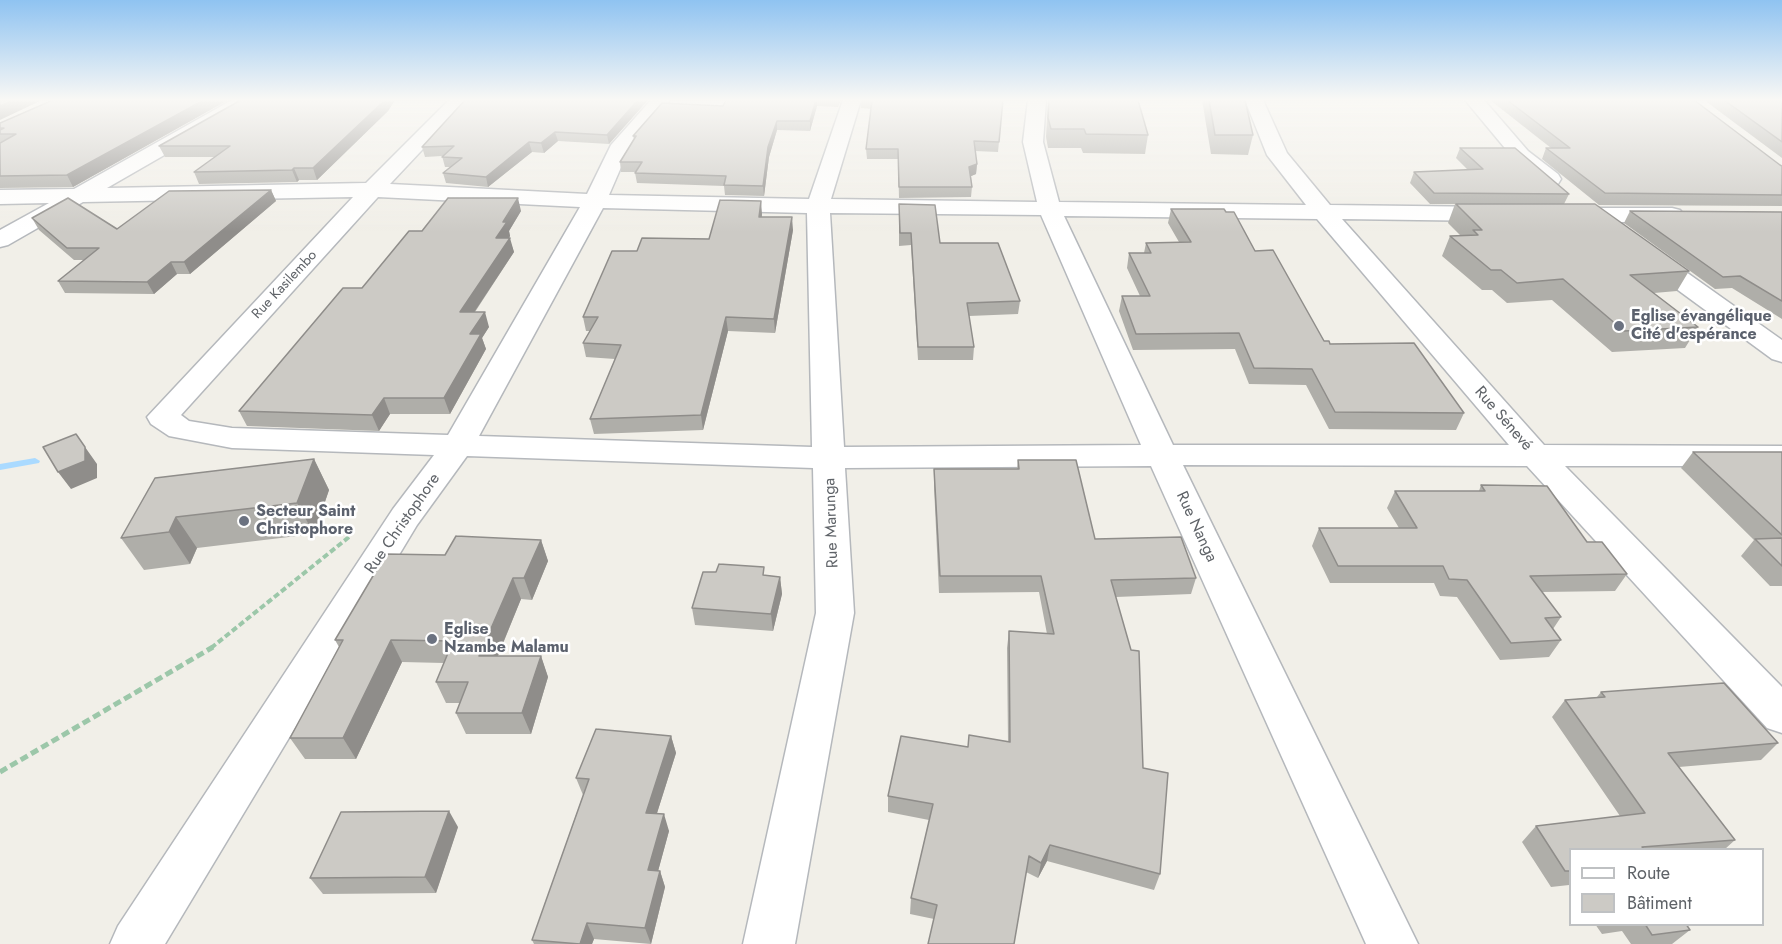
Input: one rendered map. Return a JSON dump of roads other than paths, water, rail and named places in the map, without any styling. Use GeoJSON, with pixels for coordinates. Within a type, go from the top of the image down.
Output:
{"type":"FeatureCollection","features":[{"type":"Feature","properties":{"kind":"street"},"geometry":{"type":"LineString","coordinates":[[0,240],[169,144]]}},
{"type":"Feature","properties":{"kind":"street","name":"Rue Kasilembo"},"geometry":{"type":"LineString","coordinates":[[416,144],[162,417],[180,429],[232,438],[458,446]]}},
{"type":"Feature","properties":{"kind":"street","name":"Rue Christophore"},"geometry":{"type":"LineString","coordinates":[[131,943],[405,516],[458,446],[595,201],[622,144]]}},
{"type":"Feature","properties":{"kind":"street","name":"Rue Marunga"},"geometry":{"type":"LineString","coordinates":[[769,944],[835,613],[818,206],[838,144]]}},
{"type":"Feature","properties":{"kind":"street","name":"Rue Nanga"},"geometry":{"type":"LineString","coordinates":[[1034,144],[1050,210],[1162,455],[1392,944]]}},
{"type":"Feature","properties":{"kind":"street","name":"Rue Sénevé"},"geometry":{"type":"LineString","coordinates":[[1272,144],[1276,155],[1324,213],[1536,456],[1782,715]]}},
{"type":"Feature","properties":{"kind":"street"},"geometry":{"type":"LineString","coordinates":[[1512,144],[1521,155],[1593,215],[1782,353]]}},
{"type":"Feature","properties":{"kind":"street"},"geometry":{"type":"LineString","coordinates":[[0,197],[372,190],[595,201],[818,206],[1511,214]]}},
{"type":"Feature","properties":{"kind":"street"},"geometry":{"type":"LineString","coordinates":[[1546,215],[1688,215]]}},
{"type":"Feature","properties":{"kind":"street"},"geometry":{"type":"LineString","coordinates":[[458,446],[830,458],[1162,455],[1782,456]]}},
{"type":"Feature","properties":{"kind":"waterway"},"geometry":{"type":"LineString","coordinates":[[0,467],[35,461]]}},
{"type":"Feature","properties":{"kind":"place","name":"Eglise évangélique Cité d'espérance"},"geometry":{"type":"Point","coordinates":[1619,326]}},
{"type":"Feature","properties":{"kind":"place","name":"Secteur Saint Christophore"},"geometry":{"type":"Point","coordinates":[244,521]}},
{"type":"Feature","properties":{"kind":"place","name":"Eglise Nzambe Malamu"},"geometry":{"type":"Point","coordinates":[432,639]}}]}
